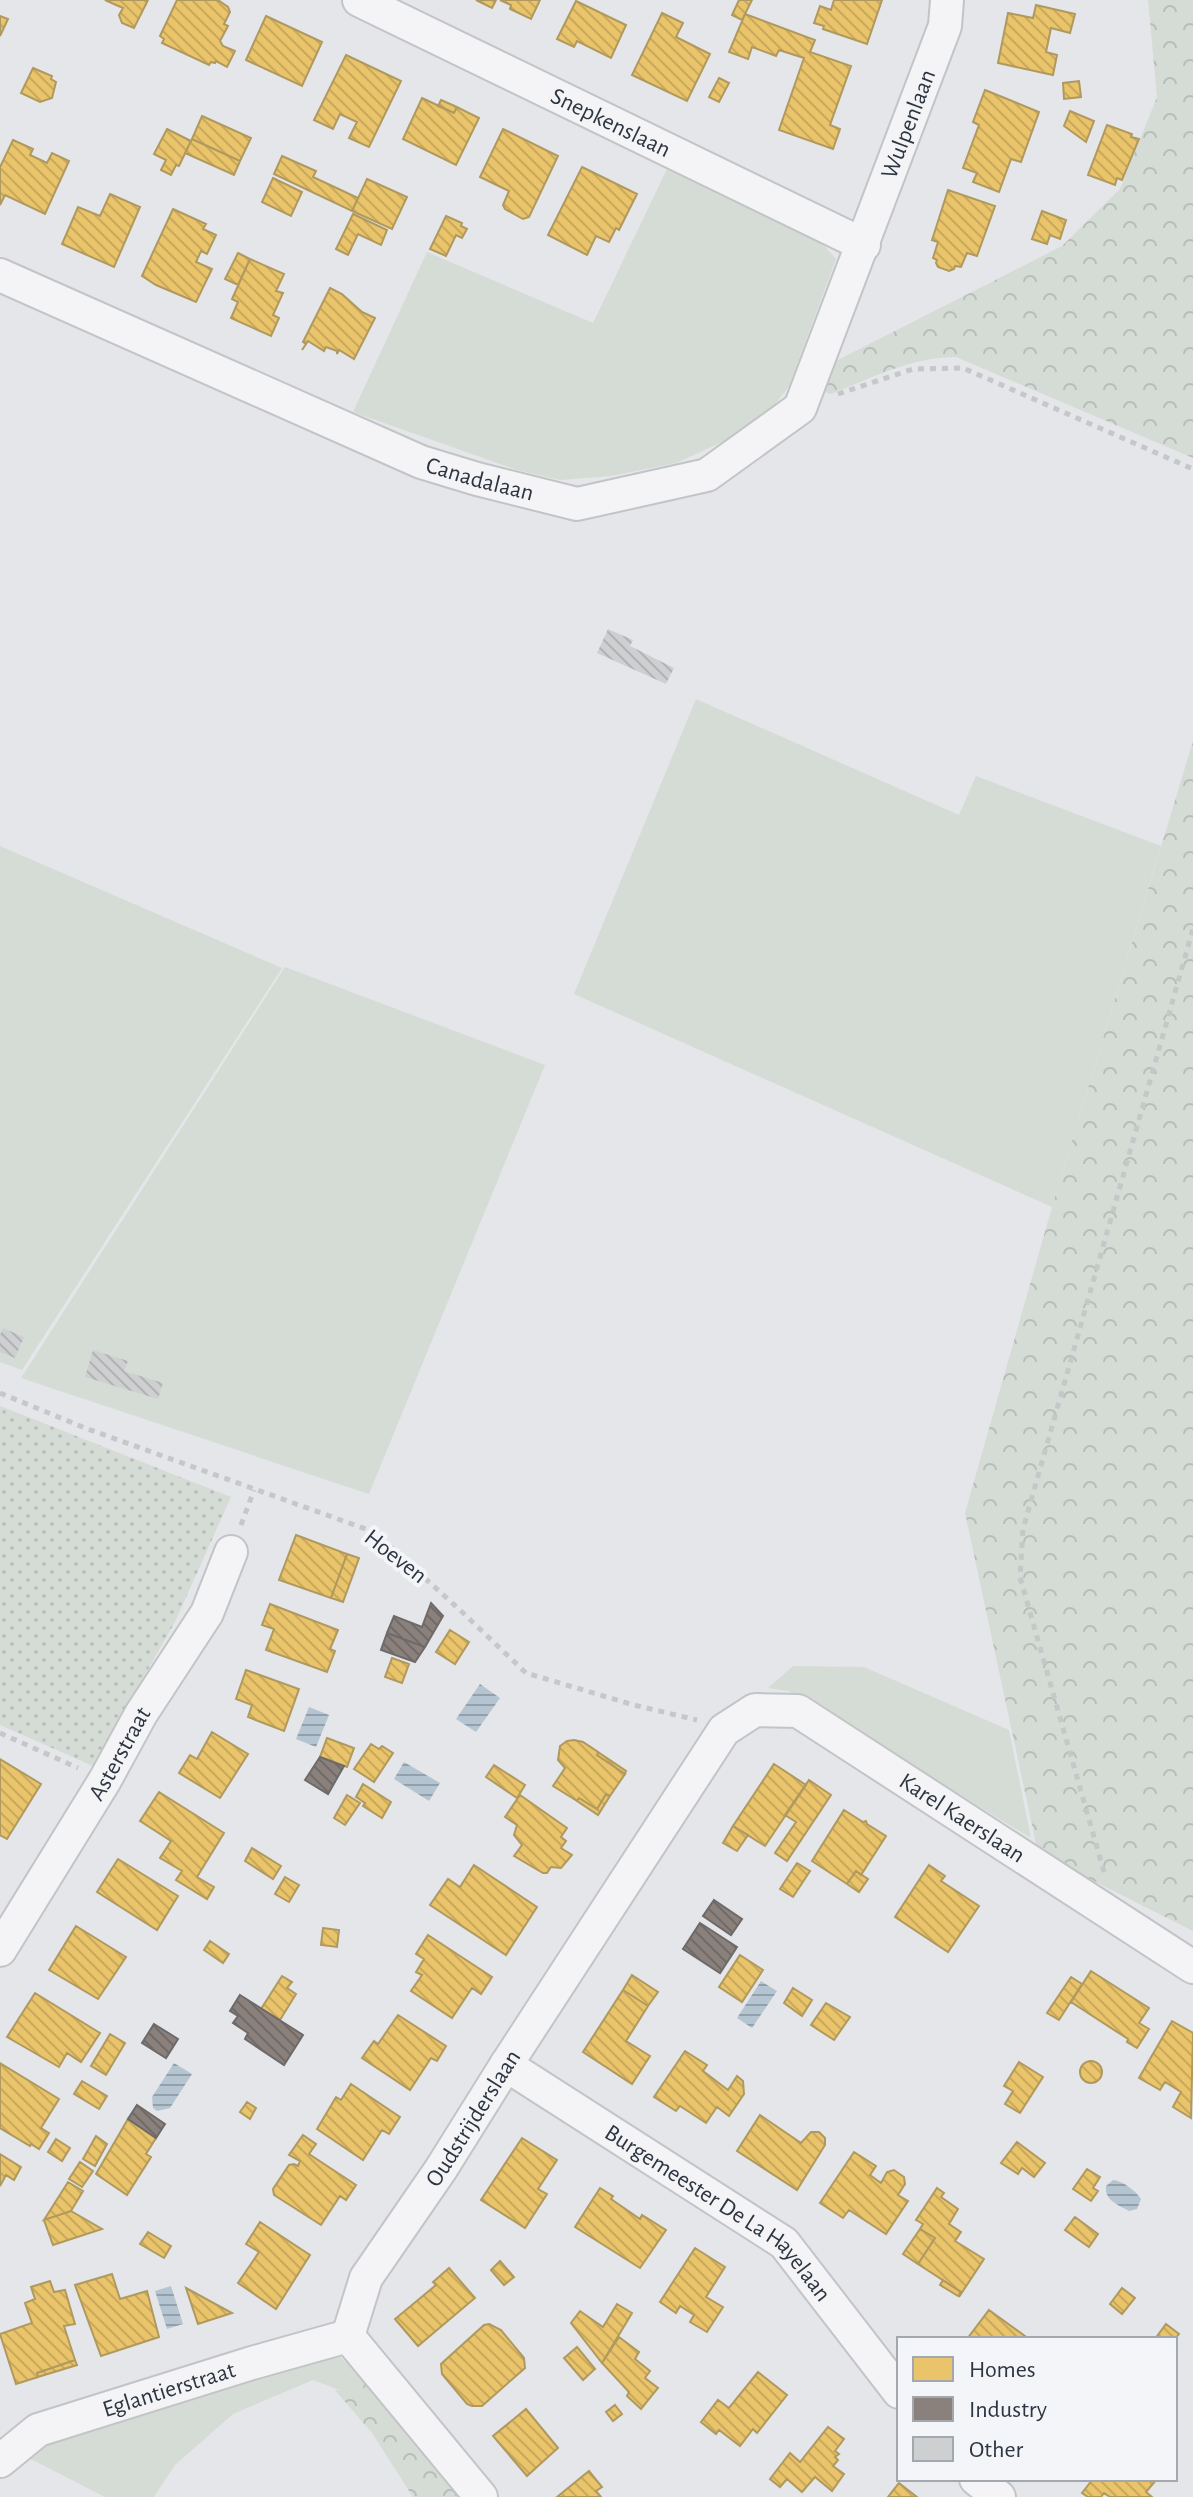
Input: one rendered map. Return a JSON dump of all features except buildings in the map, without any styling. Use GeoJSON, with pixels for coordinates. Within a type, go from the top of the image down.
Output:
{"type":"FeatureCollection","features":[{"type":"Feature","properties":{"kind":"street","name":"Snepkenslaan"},"geometry":{"type":"LineString","coordinates":[[359,0],[864,245]]}},
{"type":"Feature","properties":{"kind":"street","name":"Wulpenlaan"},"geometry":{"type":"LineString","coordinates":[[864,245],[945,26],[947,0]]}},
{"type":"Feature","properties":{"kind":"street"},"geometry":{"type":"LineString","coordinates":[[800,408],[864,245]]}},
{"type":"Feature","properties":{"kind":"street","name":"Canadalaan"},"geometry":{"type":"LineString","coordinates":[[0,275],[421,462],[577,504],[707,475],[800,408]]}},
{"type":"Feature","properties":{"kind":"street","name":"Asterstraat"},"geometry":{"type":"LineString","coordinates":[[0,1950],[105,1780],[141,1714],[207,1613],[231,1552]]}},
{"type":"Feature","properties":{"kind":"street","name":"Karel Kaerslaan"},"geometry":{"type":"LineString","coordinates":[[724,1730],[755,1710],[798,1711],[1193,1967]]}},
{"type":"Feature","properties":{"kind":"street","name":"Oudstrijderslaan"},"geometry":{"type":"LineString","coordinates":[[348,2336],[366,2278],[441,2169],[724,1730]]}},
{"type":"Feature","properties":{"kind":"street","name":"Burgemeester De La Hayelaan"},"geometry":{"type":"LineString","coordinates":[[506,2065],[784,2243],[897,2389]]}},
{"type":"Feature","properties":{"kind":"street"},"geometry":{"type":"LineString","coordinates":[[348,2336],[481,2497]]}},
{"type":"Feature","properties":{"kind":"street","name":"Eglantierstraat"},"geometry":{"type":"LineString","coordinates":[[1,2458],[38,2430],[348,2336]]}},
{"type":"Feature","properties":{"kind":"street"},"geometry":{"type":"LineString","coordinates":[[979,2481],[999,2497]]}},
{"type":"Feature","properties":{"kind":"path"},"geometry":{"type":"LineString","coordinates":[[800,408],[913,369],[963,368],[1193,469]]}},
{"type":"Feature","properties":{"kind":"path"},"geometry":{"type":"LineString","coordinates":[[1118,1919],[1020,1577],[1023,1529],[1193,929]]}},
{"type":"Feature","properties":{"kind":"path","name":"Hoeven"},"geometry":{"type":"LineString","coordinates":[[0,1393],[85,1428],[374,1532],[526,1673],[634,1705],[687,1716],[724,1730]]}},
{"type":"Feature","properties":{"kind":"path"},"geometry":{"type":"LineString","coordinates":[[0,1733],[105,1780]]}},
{"type":"Feature","properties":{"kind":"green space"},"geometry":{"type":"Polygon","coordinates":[[[1148,0],[1193,0],[1193,458],[956,357],[908,364],[831,394],[819,391],[830,364],[1062,246],[1120,189],[1157,97],[1148,0]]]}},
{"type":"Feature","properties":{"kind":"green space"},"geometry":{"type":"Polygon","coordinates":[[[667,169],[815,235],[836,259],[789,386],[767,415],[729,439],[676,463],[611,476],[560,480],[517,470],[353,412],[427,252],[593,323],[667,169]]]}},
{"type":"Feature","properties":{"kind":"green space"},"geometry":{"type":"Polygon","coordinates":[[[696,699],[959,815],[976,776],[1161,846],[1052,1207],[574,994],[696,699]]]}},
{"type":"Feature","properties":{"kind":"green space"},"geometry":{"type":"Polygon","coordinates":[[[1193,741],[1193,1931],[1038,1853],[965,1513],[1052,1207],[1193,741]]]}},
{"type":"Feature","properties":{"kind":"green space"},"geometry":{"type":"Polygon","coordinates":[[[0,846],[282,968],[22,1370],[0,1362],[0,846]]]}},
{"type":"Feature","properties":{"kind":"green space"},"geometry":{"type":"Polygon","coordinates":[[[285,967],[545,1065],[369,1494],[21,1378],[285,967]]]}},
{"type":"Feature","properties":{"kind":"green space"},"geometry":{"type":"Polygon","coordinates":[[[0,1406],[231,1497],[175,1622],[93,1766],[0,1725],[0,1406]]]}},
{"type":"Feature","properties":{"kind":"green space"},"geometry":{"type":"Polygon","coordinates":[[[793,1666],[864,1667],[1009,1730],[1031,1838],[788,1691],[768,1688],[793,1666]]]}},
{"type":"Feature","properties":{"kind":"green space"},"geometry":{"type":"Polygon","coordinates":[[[328,2353],[340,2357],[355,2370],[344,2392],[313,2380],[233,2414],[175,2465],[154,2497],[105,2497],[21,2454],[30,2447],[328,2353]]]}},
{"type":"Feature","properties":{"kind":"green space"},"geometry":{"type":"Polygon","coordinates":[[[355,2370],[458,2497],[413,2497],[372,2433],[335,2390],[344,2391],[355,2370]]]}},
{"type":"Feature","properties":{"kind":"water"},"geometry":{"type":"Polygon","coordinates":[[[480,1684],[500,1698],[476,1732],[456,1719],[480,1684]]]}},
{"type":"Feature","properties":{"kind":"water"},"geometry":{"type":"Polygon","coordinates":[[[309,1707],[329,1715],[316,1747],[296,1739],[309,1707]]]}},
{"type":"Feature","properties":{"kind":"water"},"geometry":{"type":"Polygon","coordinates":[[[404,1762],[440,1783],[429,1801],[394,1779],[404,1762]]]}},
{"type":"Feature","properties":{"kind":"water"},"geometry":{"type":"Polygon","coordinates":[[[761,1981],[777,1991],[752,2028],[737,2018],[761,1981]]]}},
{"type":"Feature","properties":{"kind":"water"},"geometry":{"type":"Polygon","coordinates":[[[174,2063],[192,2074],[170,2108],[157,2111],[153,2108],[152,2097],[174,2063]]]}},
{"type":"Feature","properties":{"kind":"water"},"geometry":{"type":"Polygon","coordinates":[[[1113,2180],[1125,2184],[1139,2196],[1141,2199],[1137,2209],[1129,2211],[1109,2198],[1106,2186],[1113,2180]]]}},
{"type":"Feature","properties":{"kind":"water"},"geometry":{"type":"Polygon","coordinates":[[[171,2286],[183,2324],[167,2329],[155,2291],[171,2286]]]}}]}
